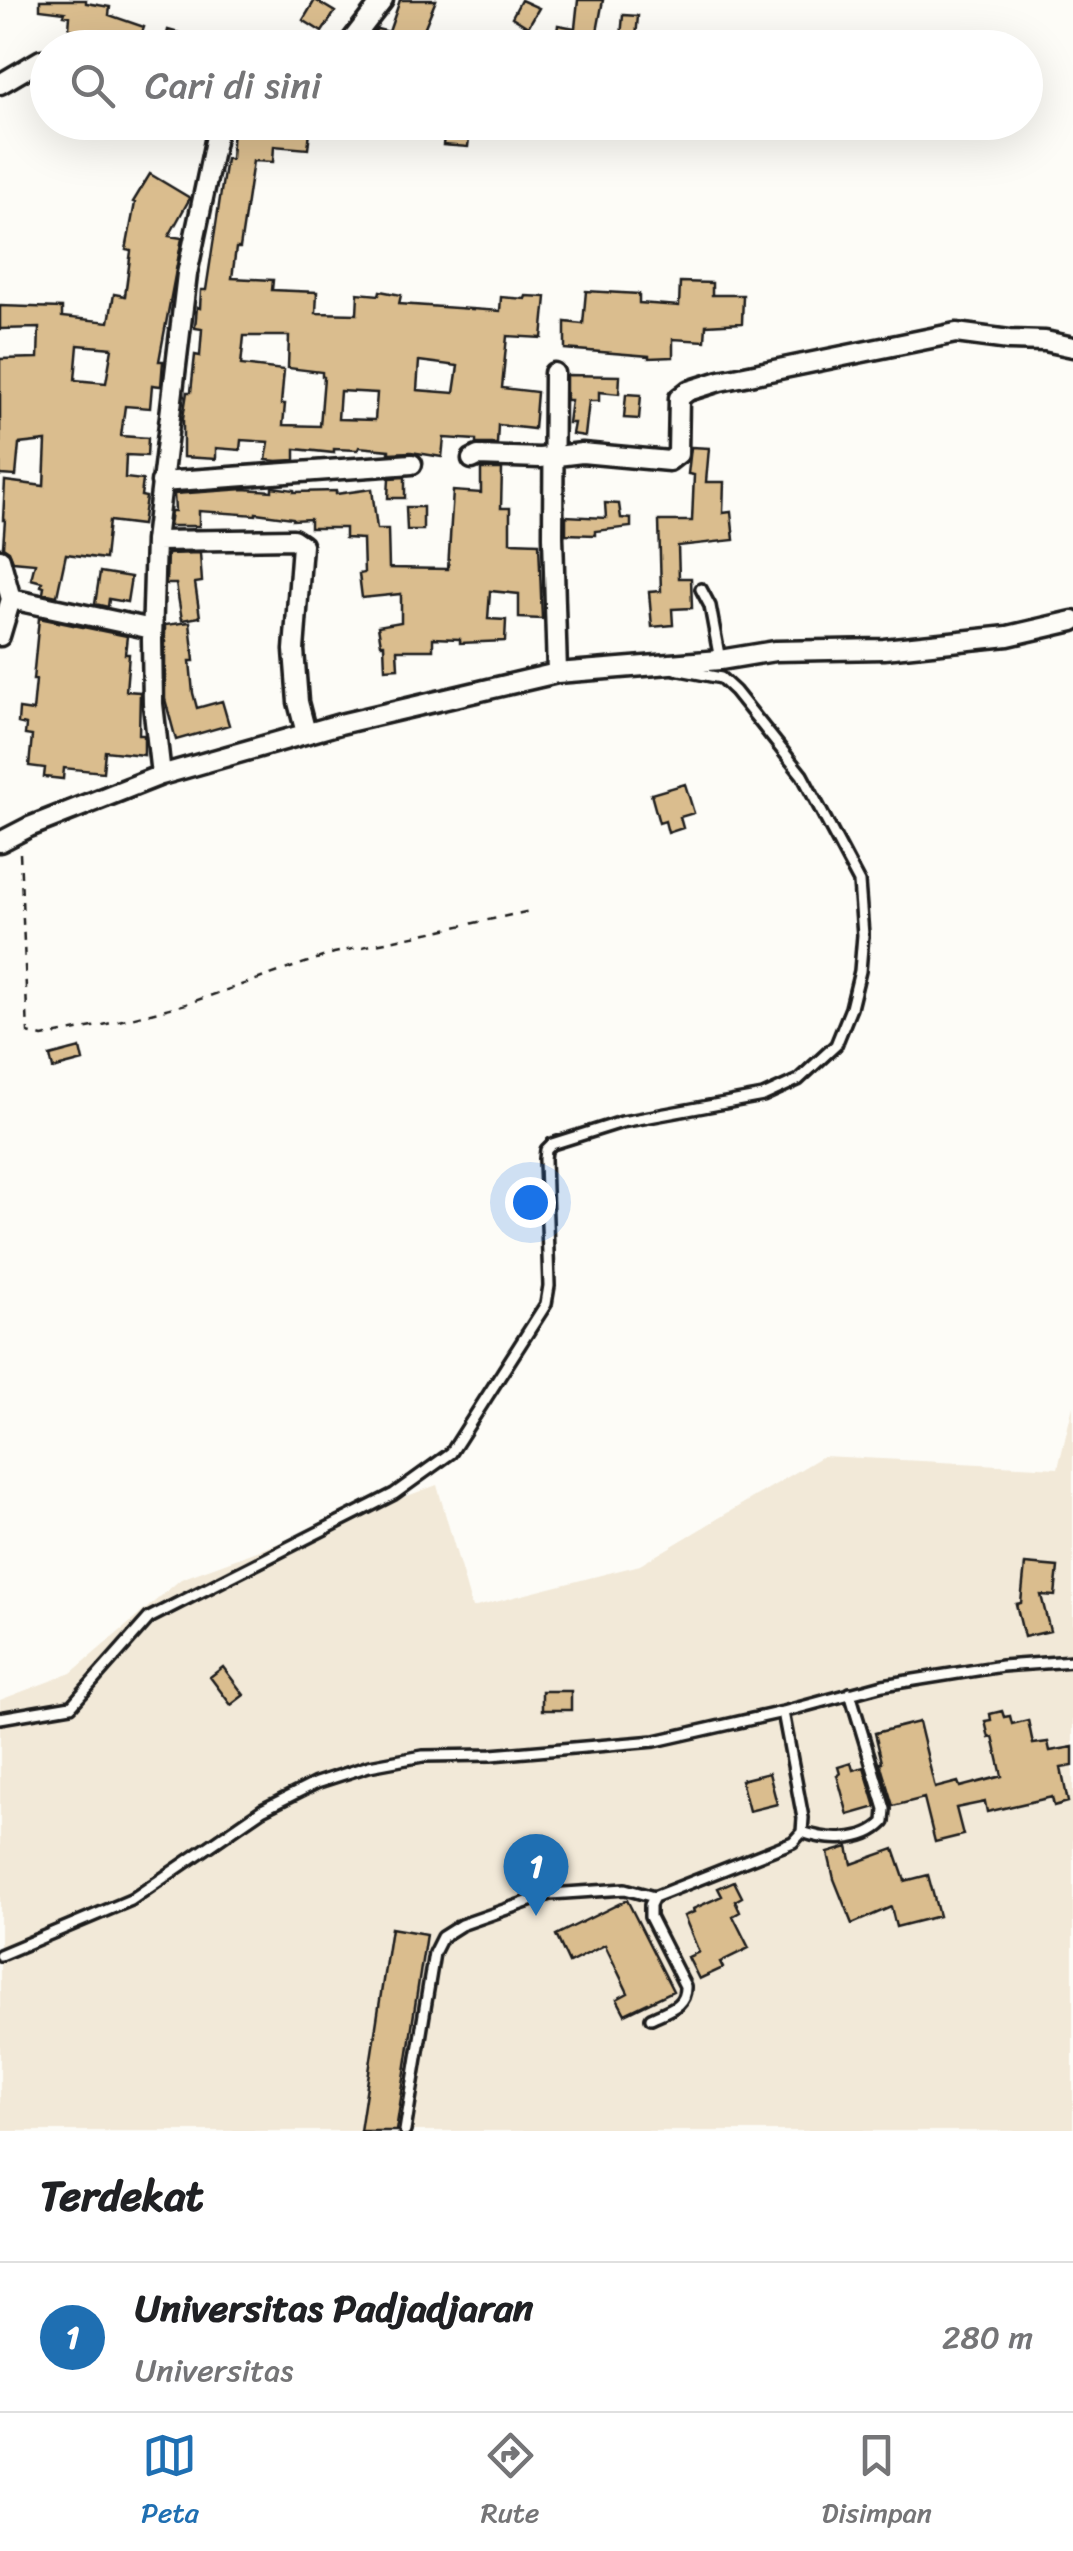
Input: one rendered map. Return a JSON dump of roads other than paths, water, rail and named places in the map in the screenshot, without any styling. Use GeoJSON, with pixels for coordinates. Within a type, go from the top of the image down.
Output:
{"type":"FeatureCollection","features":[{"type":"Feature","properties":{"kind":"street"},"geometry":{"type":"LineString","coordinates":[[360,30],[383,0]]}},
{"type":"Feature","properties":{"kind":"street"},"geometry":{"type":"LineString","coordinates":[[0,84],[30,67]]}},
{"type":"Feature","properties":{"kind":"street"},"geometry":{"type":"LineString","coordinates":[[161,775],[152,704],[155,542],[187,274],[215,140]]}},
{"type":"Feature","properties":{"kind":"street"},"geometry":{"type":"LineString","coordinates":[[472,459],[582,453],[670,461],[678,454],[679,398],[688,391],[720,381],[956,332],[1073,347]]}},
{"type":"Feature","properties":{"kind":"street"},"geometry":{"type":"LineString","coordinates":[[554,372],[553,536],[558,674]]}},
{"type":"Feature","properties":{"kind":"street"},"geometry":{"type":"LineString","coordinates":[[161,482],[412,464]]}},
{"type":"Feature","properties":{"kind":"street"},"geometry":{"type":"LineString","coordinates":[[155,542],[293,539],[302,545],[294,650],[298,702],[306,734]]}},
{"type":"Feature","properties":{"kind":"street"},"geometry":{"type":"LineString","coordinates":[[0,559],[6,589],[0,636]]}},
{"type":"Feature","properties":{"kind":"street"},"geometry":{"type":"LineString","coordinates":[[6,589],[152,628]]}},
{"type":"Feature","properties":{"kind":"street"},"geometry":{"type":"LineString","coordinates":[[0,842],[161,775],[306,734],[558,674],[720,660],[775,651],[884,649],[990,638],[1073,621]]}},
{"type":"Feature","properties":{"kind":"lane"},"geometry":{"type":"LineString","coordinates":[[701,589],[710,606],[720,660]]}},
{"type":"Feature","properties":{"kind":"lane"},"geometry":{"type":"LineString","coordinates":[[0,1718],[71,1706],[150,1618],[394,1494],[451,1453],[546,1304],[550,1286],[545,1159],[552,1144],[622,1122],[763,1096],[798,1080],[836,1045],[860,971],[863,935],[859,882],[802,776],[721,678],[666,666],[632,666]]}},
{"type":"Feature","properties":{"kind":"lane"},"geometry":{"type":"LineString","coordinates":[[0,1955],[132,1900],[262,1810],[316,1783],[368,1766],[423,1756],[490,1755],[655,1741],[883,1685],[1002,1666],[1073,1661]]}},
{"type":"Feature","properties":{"kind":"lane"},"geometry":{"type":"LineString","coordinates":[[802,1832],[817,1838],[842,1839],[875,1832],[884,1822],[884,1809],[850,1693]]}},
{"type":"Feature","properties":{"kind":"lane"},"geometry":{"type":"LineString","coordinates":[[405,2131],[434,1953],[442,1937],[461,1925],[550,1894],[626,1889],[654,1896],[793,1842],[802,1832],[803,1818],[783,1712]]}},
{"type":"Feature","properties":{"kind":"lane"},"geometry":{"type":"LineString","coordinates":[[650,2018],[681,2004],[686,1997],[685,1986],[650,1917],[654,1896]]}},
{"type":"Feature","properties":{"kind":"place","name":"Universitas Padjadjaran"},"geometry":{"type":"Point","coordinates":[536,1916]}}]}
